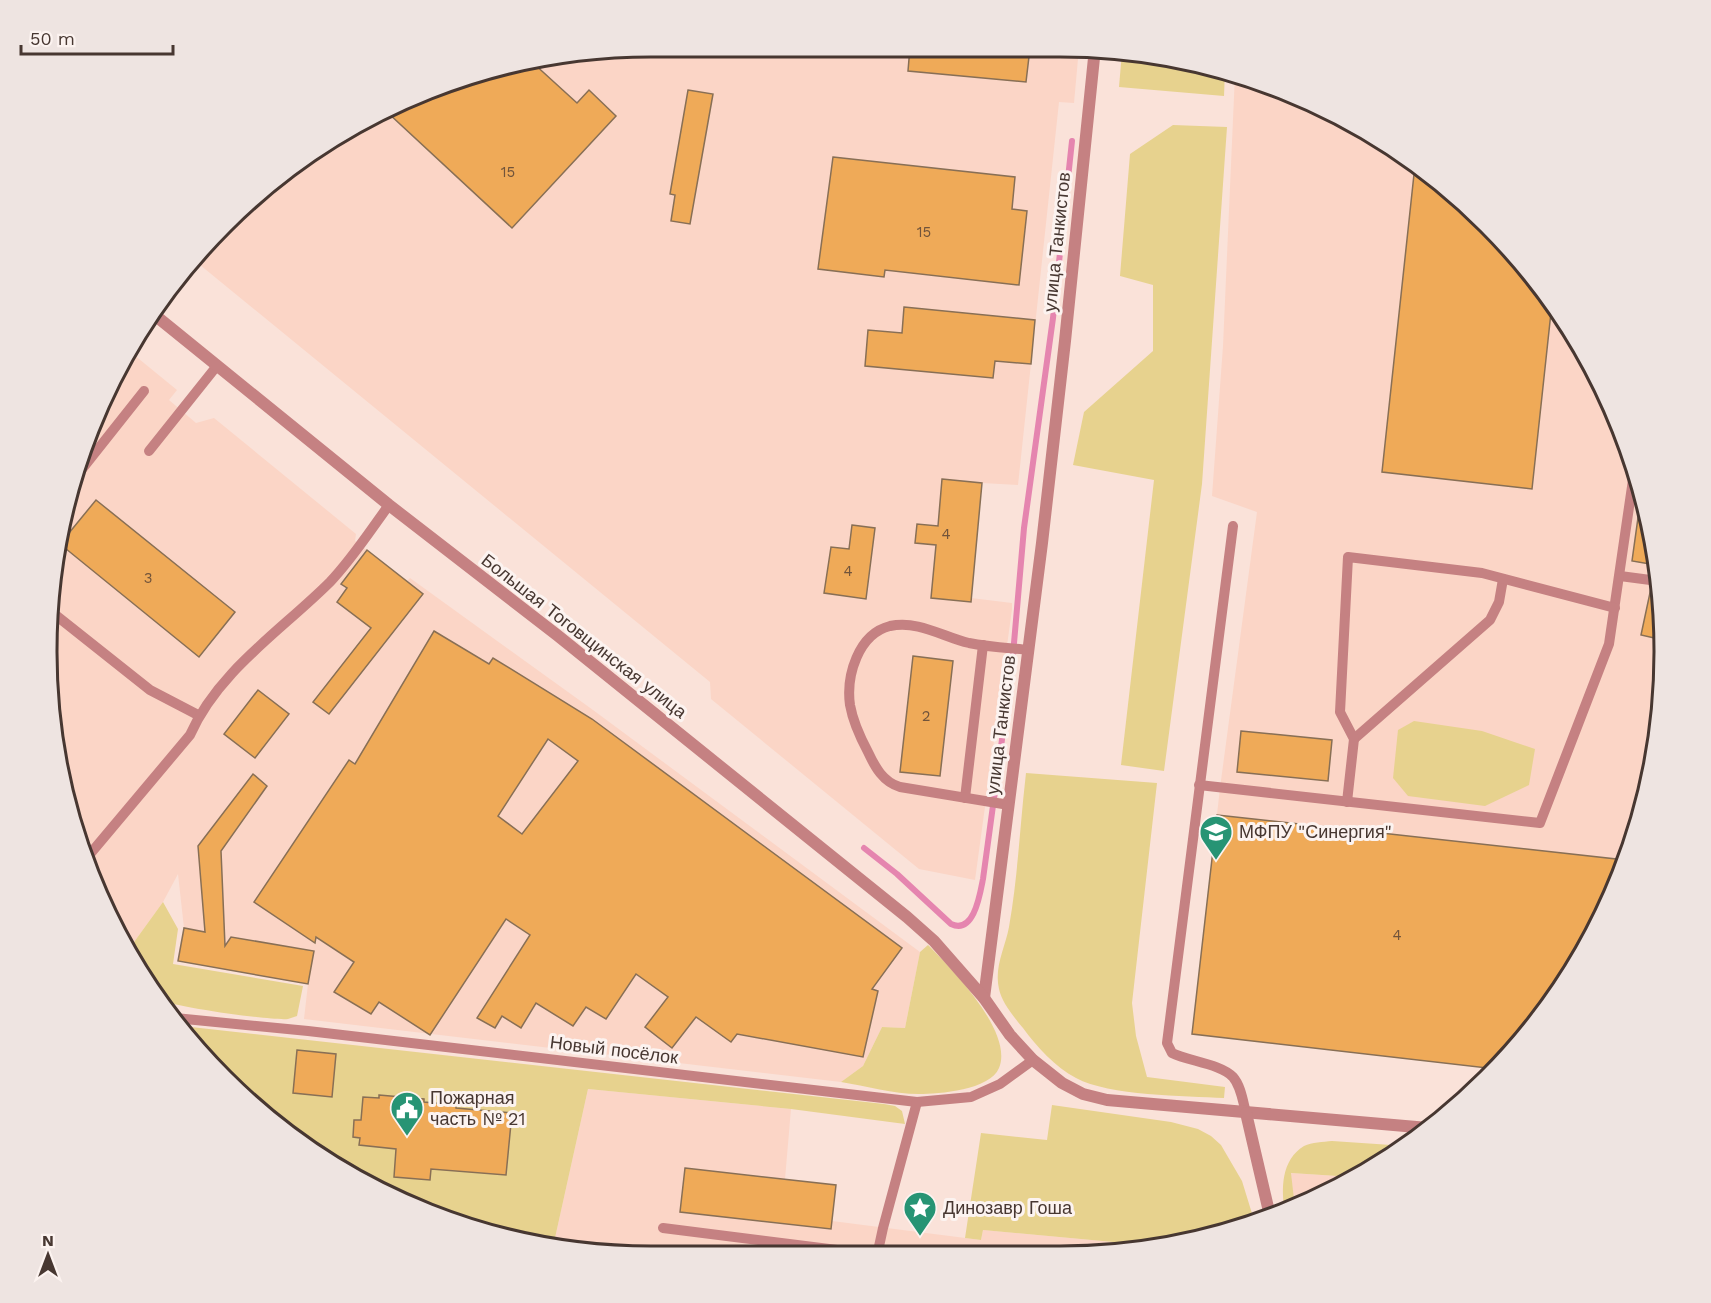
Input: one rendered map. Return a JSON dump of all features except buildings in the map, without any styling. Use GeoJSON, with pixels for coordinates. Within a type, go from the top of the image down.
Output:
{"type":"FeatureCollection","features":[{"type":"Feature","properties":{"kind":"street","name":"улица Танкистов"},"geometry":{"type":"LineString","coordinates":[[984,998],[1065,341],[1094,58]]}},
{"type":"Feature","properties":{"kind":"street","name":"Большая Тоговщинская улица"},"geometry":{"type":"LineString","coordinates":[[159,319],[389,506],[557,635],[907,917],[934,941],[984,998]]}},
{"type":"Feature","properties":{"kind":"street"},"geometry":{"type":"LineString","coordinates":[[984,998],[1010,1035],[1033,1060],[1062,1083],[1083,1094],[1107,1100],[1416,1127]]}},
{"type":"Feature","properties":{"kind":"street"},"geometry":{"type":"LineString","coordinates":[[1246,1113],[1268,1208]]}},
{"type":"Feature","properties":{"kind":"lane"},"geometry":{"type":"LineString","coordinates":[[149,451],[216,367]]}},
{"type":"Feature","properties":{"kind":"lane"},"geometry":{"type":"LineString","coordinates":[[89,461],[144,391]]}},
{"type":"Feature","properties":{"kind":"lane"},"geometry":{"type":"LineString","coordinates":[[1199,785],[1540,823],[1609,644],[1632,490]]}},
{"type":"Feature","properties":{"kind":"lane"},"geometry":{"type":"LineString","coordinates":[[92,852],[190,735],[198,716],[235,671],[331,580],[389,506]]}},
{"type":"Feature","properties":{"kind":"lane"},"geometry":{"type":"LineString","coordinates":[[1233,526],[1167,1043],[1172,1053],[1233,1076],[1239,1086],[1246,1113]]}},
{"type":"Feature","properties":{"kind":"lane"},"geometry":{"type":"LineString","coordinates":[[1347,802],[1354,739],[1340,712],[1348,557],[1482,573],[1615,608]]}},
{"type":"Feature","properties":{"kind":"lane"},"geometry":{"type":"LineString","coordinates":[[1620,576],[1650,580]]}},
{"type":"Feature","properties":{"kind":"lane"},"geometry":{"type":"LineString","coordinates":[[1354,739],[1490,620],[1499,602],[1503,579]]}},
{"type":"Feature","properties":{"kind":"lane"},"geometry":{"type":"LineString","coordinates":[[58,617],[150,690],[198,716]]}},
{"type":"Feature","properties":{"kind":"lane"},"geometry":{"type":"LineString","coordinates":[[1009,805],[900,788],[885,779],[871,758],[855,724],[850,704],[850,680],[853,666],[864,644],[880,630],[900,625],[922,627],[961,641],[1028,650]]}},
{"type":"Feature","properties":{"kind":"lane"},"geometry":{"type":"LineString","coordinates":[[965,798],[983,645]]}},
{"type":"Feature","properties":{"kind":"lane","name":"Новый посёлок"},"geometry":{"type":"LineString","coordinates":[[185,1019],[308,1031],[916,1102],[971,1096],[1000,1084],[1033,1060]]}},
{"type":"Feature","properties":{"kind":"lane"},"geometry":{"type":"LineString","coordinates":[[879,1246],[916,1102]]}},
{"type":"Feature","properties":{"kind":"lane"},"geometry":{"type":"LineString","coordinates":[[663,1228],[805,1246]]}},
{"type":"Feature","properties":{"kind":"shaded area"},"geometry":{"type":"Polygon","coordinates":[[[1078,57],[1074,103],[1059,102],[1018,485],[982,483],[971,598],[1012,603],[1012,609],[975,880],[919,869],[711,699],[710,682],[201,265],[231,231],[290,180],[321,157],[389,118],[424,102],[498,77],[536,68],[613,58],[1078,57]]]}},
{"type":"Feature","properties":{"kind":"shaded area"},"geometry":{"type":"Polygon","coordinates":[[[1121,60],[1175,68],[1225,81],[1224,96],[1119,87],[1121,60]]]}},
{"type":"Feature","properties":{"kind":"shaded area"},"geometry":{"type":"Polygon","coordinates":[[[1235,84],[1287,102],[1357,137],[1390,157],[1421,180],[1480,231],[1531,290],[1554,321],[1593,389],[1609,424],[1634,498],[1643,536],[1653,613],[1653,690],[1643,767],[1622,843],[1593,914],[1550,988],[1484,1068],[1192,1034],[1220,788],[1257,512],[1212,496],[1223,346],[1235,84]]]}},
{"type":"Feature","properties":{"kind":"shaded area"},"geometry":{"type":"Polygon","coordinates":[[[1173,125],[1227,127],[1202,484],[1164,771],[1121,765],[1154,480],[1073,465],[1084,412],[1153,351],[1153,285],[1120,276],[1130,154],[1173,125]]]}},
{"type":"Feature","properties":{"kind":"shaded area"},"geometry":{"type":"Polygon","coordinates":[[[136,356],[177,390],[169,400],[196,423],[214,418],[356,534],[355,541],[407,581],[410,578],[593,710],[920,952],[905,1028],[882,1027],[863,1066],[841,1082],[304,1019],[308,984],[184,928],[178,874],[163,902],[134,943],[102,879],[77,805],[68,767],[58,690],[58,613],[68,536],[77,498],[102,424],[136,356]]]}},
{"type":"Feature","properties":{"kind":"shaded area"},"geometry":{"type":"Polygon","coordinates":[[[1414,721],[1482,731],[1535,749],[1529,785],[1485,806],[1408,796],[1393,778],[1398,730],[1414,721]]]}},
{"type":"Feature","properties":{"kind":"shaded area"},"geometry":{"type":"Polygon","coordinates":[[[1026,773],[1157,783],[1132,1003],[1136,1036],[1147,1077],[1225,1087],[1224,1098],[1127,1092],[1090,1084],[1061,1068],[1040,1049],[1006,1005],[999,989],[998,973],[1012,908],[1026,773]]]}},
{"type":"Feature","properties":{"kind":"shaded area"},"geometry":{"type":"Polygon","coordinates":[[[163,902],[178,929],[173,964],[303,986],[297,1016],[288,1019],[263,1018],[173,1004],[134,943],[163,902]]]}},
{"type":"Feature","properties":{"kind":"shaded area"},"geometry":{"type":"Polygon","coordinates":[[[928,945],[965,985],[989,1019],[1001,1053],[999,1068],[986,1081],[975,1086],[939,1093],[899,1093],[841,1082],[863,1066],[882,1027],[905,1028],[920,952],[928,945]]]}},
{"type":"Feature","properties":{"kind":"shaded area"},"geometry":{"type":"Polygon","coordinates":[[[192,1027],[884,1104],[895,1106],[902,1111],[905,1124],[791,1109],[588,1089],[555,1238],[498,1226],[460,1214],[424,1201],[354,1166],[321,1146],[260,1098],[231,1072],[192,1027]]]}},
{"type":"Feature","properties":{"kind":"shaded area"},"geometry":{"type":"Polygon","coordinates":[[[588,1089],[791,1109],[785,1179],[836,1185],[832,1221],[981,1240],[983,1230],[1121,1243],[1060,1246],[652,1246],[613,1245],[555,1238],[588,1089]]]}},
{"type":"Feature","properties":{"kind":"shaded area"},"geometry":{"type":"Polygon","coordinates":[[[1052,1105],[1171,1122],[1198,1129],[1221,1145],[1242,1181],[1252,1214],[1175,1235],[1121,1243],[983,1230],[981,1240],[965,1238],[981,1133],[1047,1140],[1052,1105]]]}},
{"type":"Feature","properties":{"kind":"shaded area"},"geometry":{"type":"Polygon","coordinates":[[[1332,1141],[1391,1145],[1338,1176],[1291,1173],[1294,1198],[1284,1202],[1284,1176],[1291,1159],[1304,1146],[1332,1141]]]}},
{"type":"Feature","properties":{"kind":"shaded area"},"geometry":{"type":"Polygon","coordinates":[[[1290,1173],[1338,1176],[1322,1185],[1294,1198],[1290,1173]]]}},
{"type":"Feature","properties":{"kind":"waterway"},"geometry":{"type":"LineString","coordinates":[[864,848],[897,874],[951,924],[959,926],[970,919],[978,903],[983,879],[1012,666],[1024,528],[1053,318],[1072,141]]}},
{"type":"Feature","properties":{"kind":"place","name":"МФПУ \"Синергия\""},"geometry":{"type":"Point","coordinates":[1216,861]}},
{"type":"Feature","properties":{"kind":"place","name":"Пожарная часть № 21"},"geometry":{"type":"Point","coordinates":[407,1137]}},
{"type":"Feature","properties":{"kind":"place","name":"Динозавр Гоша"},"geometry":{"type":"Point","coordinates":[920,1237]}}]}
